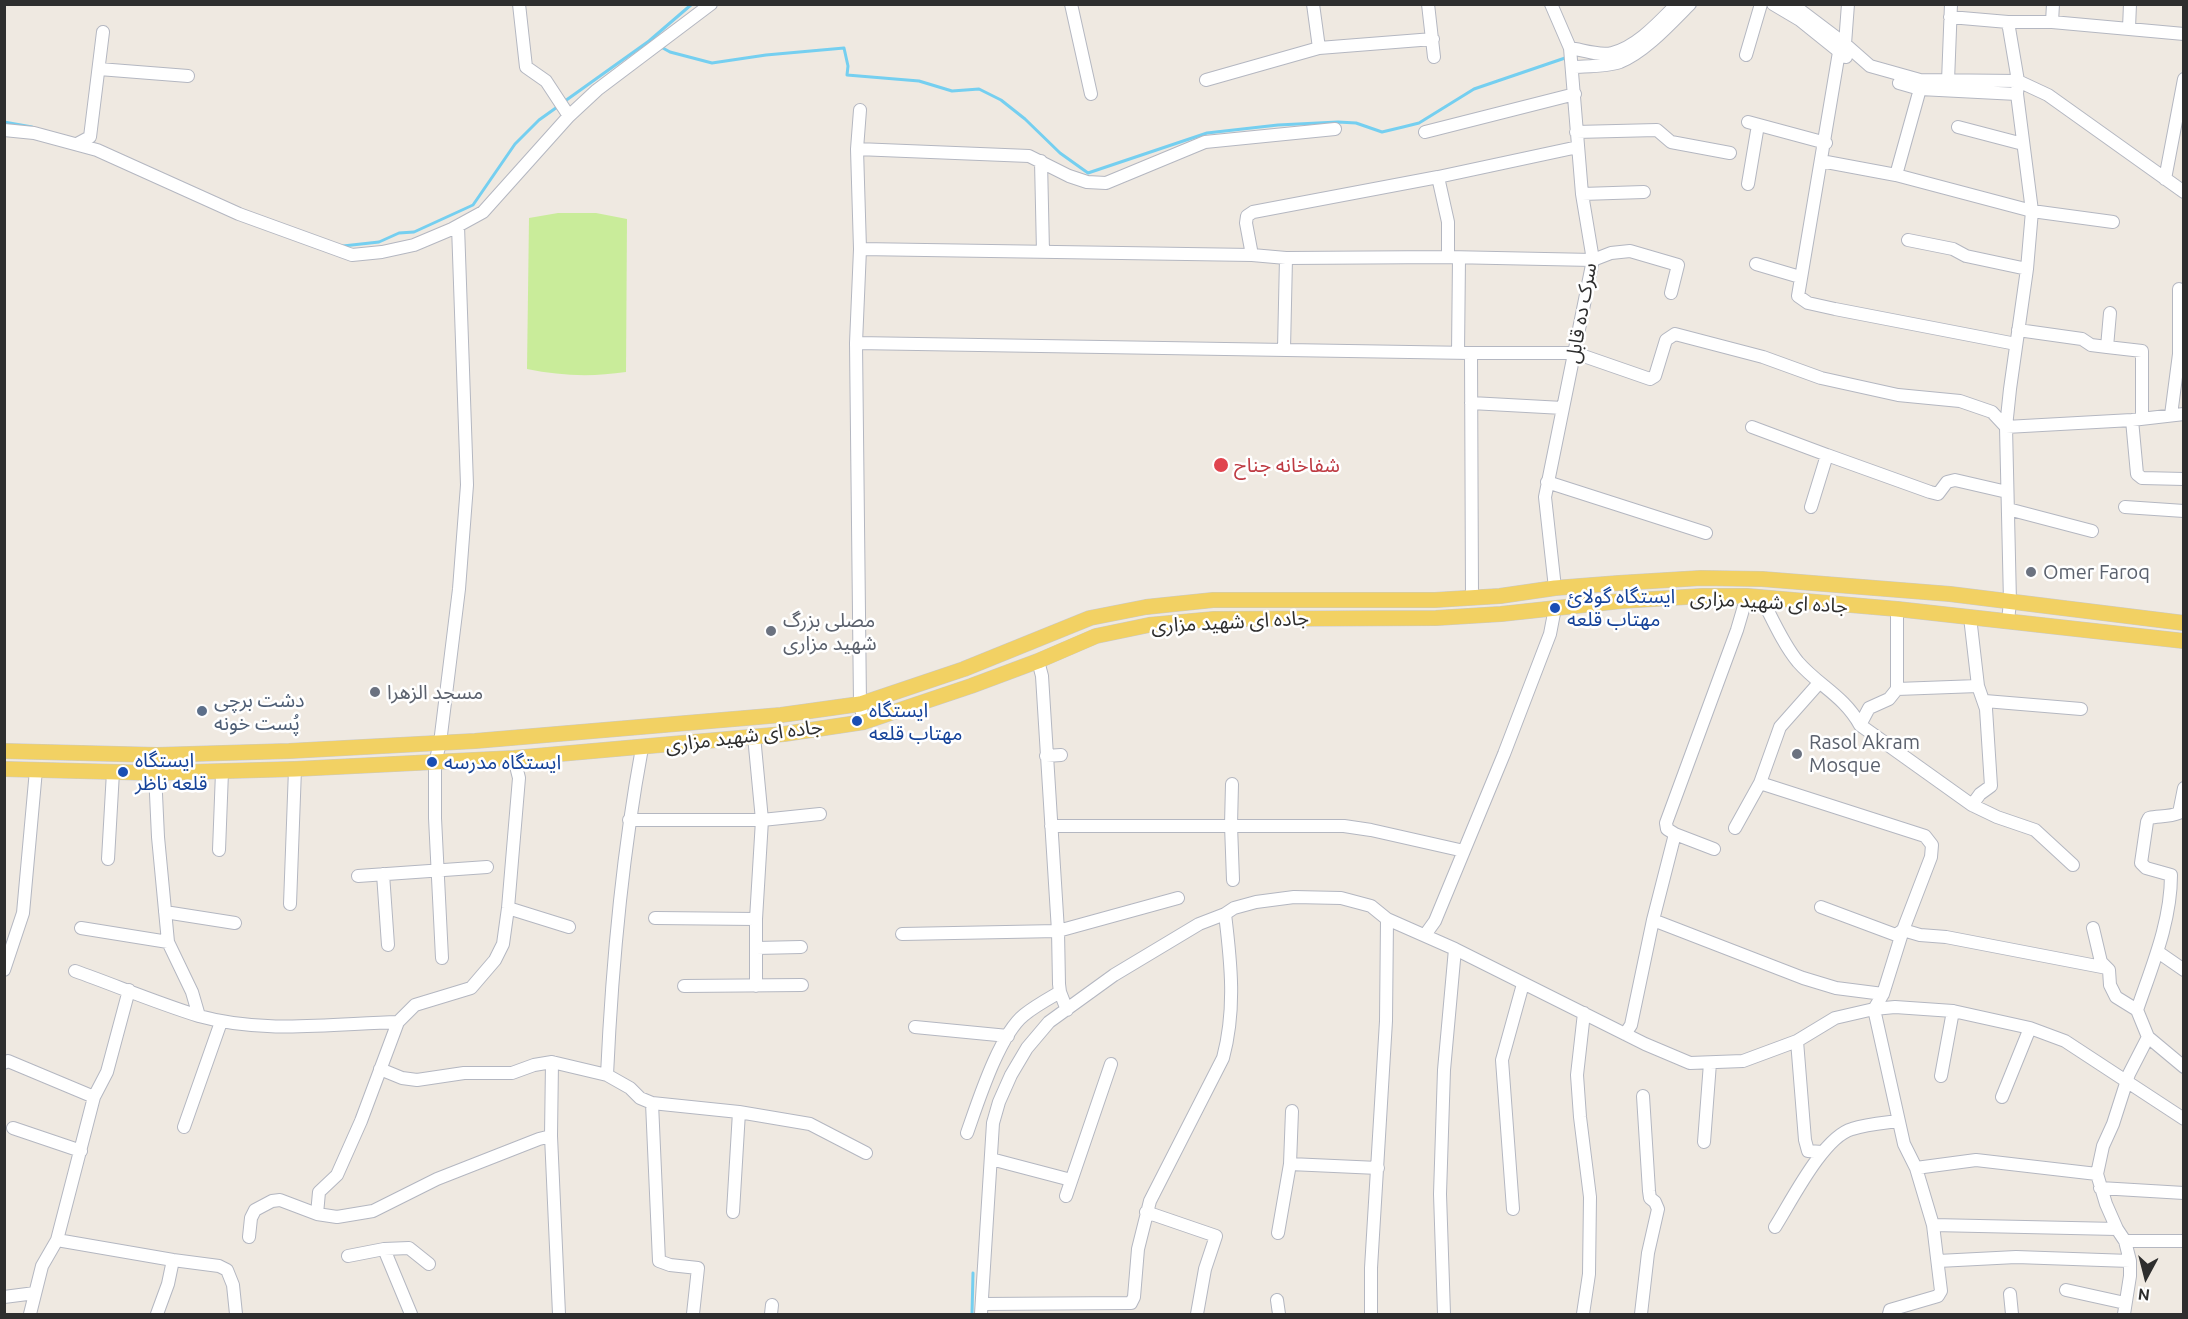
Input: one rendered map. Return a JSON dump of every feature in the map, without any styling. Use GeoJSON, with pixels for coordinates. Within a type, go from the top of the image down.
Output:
{"type":"FeatureCollection","features":[{"type":"Feature","properties":{"kind":"main road","name":"جاده ای شهید مزاری"},"geometry":{"type":"LineString","coordinates":[[4,751],[167,755],[440,743],[781,716],[860,704],[964,669],[1090,618],[1146,607],[1213,600],[1338,601],[1472,598],[1555,588],[1701,578],[1762,579],[1950,594],[2184,623]]}},
{"type":"Feature","properties":{"kind":"main road","name":"جاده ای شهید مزاری"},"geometry":{"type":"LineString","coordinates":[[4,769],[156,773],[435,763],[514,759],[754,736],[864,722],[1038,661],[1096,636],[1149,625],[1214,619],[1436,618],[1690,597],[1754,597],[1898,609],[2184,641]]}},
{"type":"Feature","properties":{"kind":"main road"},"geometry":{"type":"LineString","coordinates":[[1338,601],[1339,618]]}},
{"type":"Feature","properties":{"kind":"street"},"geometry":{"type":"LineString","coordinates":[[519,4],[526,68],[546,81],[569,116]]}},
{"type":"Feature","properties":{"kind":"street"},"geometry":{"type":"LineString","coordinates":[[1071,4],[1090,94]]}},
{"type":"Feature","properties":{"kind":"street"},"geometry":{"type":"LineString","coordinates":[[1313,4],[1319,48]]}},
{"type":"Feature","properties":{"kind":"street"},"geometry":{"type":"LineString","coordinates":[[1428,4],[1434,57]]}},
{"type":"Feature","properties":{"kind":"street","name":"سرک ده قابل"},"geometry":{"type":"LineString","coordinates":[[1551,4],[1569,48],[1575,94],[1582,194],[1593,260],[1545,497],[1555,588]]}},
{"type":"Feature","properties":{"kind":"street"},"geometry":{"type":"LineString","coordinates":[[1569,48],[1611,53],[1641,38],[1665,9],[1677,4]]}},
{"type":"Feature","properties":{"kind":"street"},"geometry":{"type":"LineString","coordinates":[[1572,67],[1611,64],[1632,55],[1668,27],[1690,4]]}},
{"type":"Feature","properties":{"kind":"street"},"geometry":{"type":"LineString","coordinates":[[1746,55],[1761,4]]}},
{"type":"Feature","properties":{"kind":"street"},"geometry":{"type":"LineString","coordinates":[[1773,4],[1870,66],[1920,80],[2018,81],[2048,95],[2184,192]]}},
{"type":"Feature","properties":{"kind":"street"},"geometry":{"type":"LineString","coordinates":[[1792,4],[1875,76],[1920,89],[2016,94]]}},
{"type":"Feature","properties":{"kind":"street"},"geometry":{"type":"LineString","coordinates":[[1848,4],[1798,296],[1808,303],[2016,344]]}},
{"type":"Feature","properties":{"kind":"street"},"geometry":{"type":"LineString","coordinates":[[2052,22],[2053,4]]}},
{"type":"Feature","properties":{"kind":"street"},"geometry":{"type":"LineString","coordinates":[[2129,28],[2130,4]]}},
{"type":"Feature","properties":{"kind":"street"},"geometry":{"type":"LineString","coordinates":[[4,130],[34,133],[98,150],[239,214],[352,255],[382,252],[414,245],[459,226],[483,212],[569,116],[597,90],[707,5]]}},
{"type":"Feature","properties":{"kind":"street"},"geometry":{"type":"LineString","coordinates":[[1948,81],[1950,11],[2008,22],[2052,22],[2184,34]]}},
{"type":"Feature","properties":{"kind":"street"},"geometry":{"type":"LineString","coordinates":[[2008,22],[2018,81],[2016,94],[2032,211],[2027,269],[2006,427],[2010,602],[2008,621]]}},
{"type":"Feature","properties":{"kind":"street"},"geometry":{"type":"LineString","coordinates":[[77,144],[90,137],[103,32]]}},
{"type":"Feature","properties":{"kind":"street"},"geometry":{"type":"LineString","coordinates":[[1206,80],[1319,48],[1433,39]]}},
{"type":"Feature","properties":{"kind":"street"},"geometry":{"type":"LineString","coordinates":[[99,69],[188,76]]}},
{"type":"Feature","properties":{"kind":"street"},"geometry":{"type":"LineString","coordinates":[[2165,179],[2184,79]]}},
{"type":"Feature","properties":{"kind":"street"},"geometry":{"type":"LineString","coordinates":[[1896,175],[1920,89]]}},
{"type":"Feature","properties":{"kind":"street"},"geometry":{"type":"LineString","coordinates":[[1425,132],[1575,94]]}},
{"type":"Feature","properties":{"kind":"street"},"geometry":{"type":"LineString","coordinates":[[860,110],[857,150],[860,249],[856,343],[860,704],[864,722]]}},
{"type":"Feature","properties":{"kind":"street"},"geometry":{"type":"LineString","coordinates":[[1748,184],[1753,124],[1826,143]]}},
{"type":"Feature","properties":{"kind":"street"},"geometry":{"type":"LineString","coordinates":[[1958,127],[2023,144]]}},
{"type":"Feature","properties":{"kind":"street"},"geometry":{"type":"LineString","coordinates":[[857,150],[1029,156],[1069,177],[1087,182],[1106,183],[1205,142],[1335,129]]}},
{"type":"Feature","properties":{"kind":"street"},"geometry":{"type":"LineString","coordinates":[[1576,132],[1657,130],[1671,142],[1730,153]]}},
{"type":"Feature","properties":{"kind":"street"},"geometry":{"type":"LineString","coordinates":[[1252,255],[1246,223],[1248,216],[1253,212],[1438,177],[1578,147]]}},
{"type":"Feature","properties":{"kind":"street"},"geometry":{"type":"LineString","coordinates":[[1041,161],[1043,252]]}},
{"type":"Feature","properties":{"kind":"street"},"geometry":{"type":"LineString","coordinates":[[1821,161],[1896,175],[2032,211],[2113,222]]}},
{"type":"Feature","properties":{"kind":"street"},"geometry":{"type":"LineString","coordinates":[[1438,177],[1453,258],[1458,353]]}},
{"type":"Feature","properties":{"kind":"street"},"geometry":{"type":"LineString","coordinates":[[1582,194],[1644,192]]}},
{"type":"Feature","properties":{"kind":"street"},"geometry":{"type":"LineString","coordinates":[[442,958],[435,763],[440,743],[459,589],[467,485],[459,226]]}},
{"type":"Feature","properties":{"kind":"street"},"geometry":{"type":"LineString","coordinates":[[1908,240],[1953,249],[1966,256],[2027,269]]}},
{"type":"Feature","properties":{"kind":"street"},"geometry":{"type":"LineString","coordinates":[[860,249],[1252,255],[1286,258],[1593,260],[1611,253],[1630,251],[1678,265],[1671,294]]}},
{"type":"Feature","properties":{"kind":"street"},"geometry":{"type":"LineString","coordinates":[[1284,349],[1286,258]]}},
{"type":"Feature","properties":{"kind":"street"},"geometry":{"type":"LineString","coordinates":[[1756,264],[1800,277]]}},
{"type":"Feature","properties":{"kind":"street"},"geometry":{"type":"LineString","coordinates":[[2006,427],[2177,415],[2181,324],[2179,289]]}},
{"type":"Feature","properties":{"kind":"street"},"geometry":{"type":"LineString","coordinates":[[2107,347],[2110,313]]}},
{"type":"Feature","properties":{"kind":"street"},"geometry":{"type":"LineString","coordinates":[[2018,330],[2082,339],[2091,345],[2142,351],[2137,419],[2137,474],[2142,478],[2184,478]]}},
{"type":"Feature","properties":{"kind":"street"},"geometry":{"type":"LineString","coordinates":[[856,343],[1575,353],[1653,379],[1659,368],[1666,340],[1675,334],[1763,357],[1821,378],[1898,395],[1960,401],[1992,412],[2006,427]]}},
{"type":"Feature","properties":{"kind":"street"},"geometry":{"type":"LineString","coordinates":[[1471,353],[1472,598]]}},
{"type":"Feature","properties":{"kind":"street"},"geometry":{"type":"LineString","coordinates":[[1471,403],[1563,408]]}},
{"type":"Feature","properties":{"kind":"street"},"geometry":{"type":"LineString","coordinates":[[1752,427],[1930,492],[1938,494],[1947,482],[1954,480],[2007,492]]}},
{"type":"Feature","properties":{"kind":"street"},"geometry":{"type":"LineString","coordinates":[[1811,507],[1827,455]]}},
{"type":"Feature","properties":{"kind":"street"},"geometry":{"type":"LineString","coordinates":[[1547,482],[1706,533]]}},
{"type":"Feature","properties":{"kind":"street"},"geometry":{"type":"LineString","coordinates":[[2125,507],[2184,511]]}},
{"type":"Feature","properties":{"kind":"street"},"geometry":{"type":"LineString","coordinates":[[2008,508],[2092,531]]}},
{"type":"Feature","properties":{"kind":"street"},"geometry":{"type":"LineString","coordinates":[[1714,849],[1675,834],[1667,829],[1666,823],[1737,630],[1754,597],[1796,660],[1819,683],[1841,699],[1860,725],[1972,805],[1996,817],[2035,830],[2073,865]]}},
{"type":"Feature","properties":{"kind":"street"},"geometry":{"type":"LineString","coordinates":[[1430,928],[1504,754],[1546,645],[1555,608]]}},
{"type":"Feature","properties":{"kind":"street"},"geometry":{"type":"LineString","coordinates":[[1860,725],[1869,708],[1889,699],[1897,690],[1898,609]]}},
{"type":"Feature","properties":{"kind":"street"},"geometry":{"type":"LineString","coordinates":[[1970,617],[1978,686],[1984,701],[1988,730],[1990,786],[1972,805]]}},
{"type":"Feature","properties":{"kind":"street"},"geometry":{"type":"LineString","coordinates":[[1038,661],[1042,676],[1060,992],[1066,1007]]}},
{"type":"Feature","properties":{"kind":"street"},"geometry":{"type":"LineString","coordinates":[[1735,828],[1760,783],[1780,727],[1819,683]]}},
{"type":"Feature","properties":{"kind":"street"},"geometry":{"type":"LineString","coordinates":[[1897,690],[1978,686]]}},
{"type":"Feature","properties":{"kind":"street"},"geometry":{"type":"LineString","coordinates":[[1984,701],[2081,709]]}},
{"type":"Feature","properties":{"kind":"street"},"geometry":{"type":"LineString","coordinates":[[754,736],[762,820],[756,919],[756,986]]}},
{"type":"Feature","properties":{"kind":"street"},"geometry":{"type":"LineString","coordinates":[[607,1075],[617,922],[629,820],[642,748]]}},
{"type":"Feature","properties":{"kind":"street"},"geometry":{"type":"LineString","coordinates":[[1046,756],[1061,755]]}},
{"type":"Feature","properties":{"kind":"street"},"geometry":{"type":"LineString","coordinates":[[317,1214],[319,1192],[337,1175],[361,1121],[398,1022],[415,1005],[471,988],[495,960],[503,944],[519,778],[514,759]]}},
{"type":"Feature","properties":{"kind":"street"},"geometry":{"type":"LineString","coordinates":[[290,904],[296,769]]}},
{"type":"Feature","properties":{"kind":"street"},"geometry":{"type":"LineString","coordinates":[[4,970],[23,913],[36,770]]}},
{"type":"Feature","properties":{"kind":"street"},"geometry":{"type":"LineString","coordinates":[[108,860],[113,772]]}},
{"type":"Feature","properties":{"kind":"street"},"geometry":{"type":"LineString","coordinates":[[219,850],[222,772]]}},
{"type":"Feature","properties":{"kind":"street"},"geometry":{"type":"LineString","coordinates":[[156,773],[158,837],[168,942],[192,992],[199,1016]]}},
{"type":"Feature","properties":{"kind":"street"},"geometry":{"type":"LineString","coordinates":[[1760,783],[1925,836],[1932,844],[1931,857],[1880,1000],[1898,1121],[1904,1144],[1916,1168],[1933,1225],[1941,1282],[1938,1296],[1890,1310],[1889,1314]]}},
{"type":"Feature","properties":{"kind":"street"},"geometry":{"type":"LineString","coordinates":[[1232,784],[1233,880]]}},
{"type":"Feature","properties":{"kind":"street"},"geometry":{"type":"LineString","coordinates":[[2138,1010],[2158,952],[2171,893],[2171,875],[2146,868],[2141,863],[2146,822],[2149,818],[2169,817],[2179,813],[2184,788]]}},
{"type":"Feature","properties":{"kind":"street"},"geometry":{"type":"LineString","coordinates":[[629,820],[762,820],[820,814]]}},
{"type":"Feature","properties":{"kind":"street"},"geometry":{"type":"LineString","coordinates":[[1051,826],[1344,826],[1464,851]]}},
{"type":"Feature","properties":{"kind":"street"},"geometry":{"type":"LineString","coordinates":[[1628,1029],[1675,834]]}},
{"type":"Feature","properties":{"kind":"street"},"geometry":{"type":"LineString","coordinates":[[358,876],[487,867]]}},
{"type":"Feature","properties":{"kind":"street"},"geometry":{"type":"LineString","coordinates":[[383,874],[388,945]]}},
{"type":"Feature","properties":{"kind":"street"},"geometry":{"type":"LineString","coordinates":[[902,934],[1058,931],[1178,898]]}},
{"type":"Feature","properties":{"kind":"street"},"geometry":{"type":"LineString","coordinates":[[1225,914],[1232,979],[1229,1037],[1223,1058],[1150,1201],[1138,1249],[1134,1297],[1131,1303],[982,1309],[993,1123],[999,1102],[1026,1048],[1066,1007],[1113,975],[1199,924],[1245,905],[1276,898],[1341,898],[1371,906],[1388,919],[1430,928],[1455,949],[1584,1013],[1628,1029],[1682,1061],[1690,1063],[1743,1061],[1797,1041],[1835,1018],[1880,1000]]}},
{"type":"Feature","properties":{"kind":"street"},"geometry":{"type":"LineString","coordinates":[[1821,907],[1896,935],[1904,930],[1920,935],[2107,968]]}},
{"type":"Feature","properties":{"kind":"street"},"geometry":{"type":"LineString","coordinates":[[508,908],[569,927]]}},
{"type":"Feature","properties":{"kind":"street"},"geometry":{"type":"LineString","coordinates":[[165,912],[235,923]]}},
{"type":"Feature","properties":{"kind":"street"},"geometry":{"type":"LineString","coordinates":[[655,918],[756,919]]}},
{"type":"Feature","properties":{"kind":"street"},"geometry":{"type":"LineString","coordinates":[[1371,1314],[1371,1268],[1386,1021],[1388,919]]}},
{"type":"Feature","properties":{"kind":"street"},"geometry":{"type":"LineString","coordinates":[[1653,920],[1803,978],[1880,1000],[1895,1007],[1953,1011],[2030,1028],[2065,1041],[2128,1078],[2184,1119]]}},
{"type":"Feature","properties":{"kind":"street"},"geometry":{"type":"LineString","coordinates":[[81,928],[168,942]]}},
{"type":"Feature","properties":{"kind":"street"},"geometry":{"type":"LineString","coordinates":[[2093,928],[2101,962],[2109,970],[2110,985],[2116,997],[2138,1010],[2148,1037],[2184,1067]]}},
{"type":"Feature","properties":{"kind":"street"},"geometry":{"type":"LineString","coordinates":[[756,948],[801,947]]}},
{"type":"Feature","properties":{"kind":"street"},"geometry":{"type":"LineString","coordinates":[[1444,1314],[1441,1183],[1444,1070],[1455,949]]}},
{"type":"Feature","properties":{"kind":"street"},"geometry":{"type":"LineString","coordinates":[[2158,952],[2184,970]]}},
{"type":"Feature","properties":{"kind":"street"},"geometry":{"type":"LineString","coordinates":[[75,971],[129,990],[143,998],[221,1022],[279,1027],[398,1022]]}},
{"type":"Feature","properties":{"kind":"street"},"geometry":{"type":"LineString","coordinates":[[1513,1209],[1502,1060],[1523,984]]}},
{"type":"Feature","properties":{"kind":"street"},"geometry":{"type":"LineString","coordinates":[[684,986],[802,985]]}},
{"type":"Feature","properties":{"kind":"street"},"geometry":{"type":"LineString","coordinates":[[30,1314],[42,1266],[57,1240],[94,1097],[107,1072],[129,990]]}},
{"type":"Feature","properties":{"kind":"street"},"geometry":{"type":"LineString","coordinates":[[967,1133],[986,1079],[1008,1036],[1022,1016],[1060,992]]}},
{"type":"Feature","properties":{"kind":"street"},"geometry":{"type":"LineString","coordinates":[[1941,1076],[1953,1011]]}},
{"type":"Feature","properties":{"kind":"street"},"geometry":{"type":"LineString","coordinates":[[1583,1314],[1588,1274],[1590,1197],[1577,1075],[1584,1013]]}},
{"type":"Feature","properties":{"kind":"street"},"geometry":{"type":"LineString","coordinates":[[184,1127],[221,1022]]}},
{"type":"Feature","properties":{"kind":"street"},"geometry":{"type":"LineString","coordinates":[[915,1027],[1008,1036]]}},
{"type":"Feature","properties":{"kind":"street"},"geometry":{"type":"LineString","coordinates":[[2002,1097],[2030,1028]]}},
{"type":"Feature","properties":{"kind":"street"},"geometry":{"type":"LineString","coordinates":[[2066,1290],[2124,1309],[2130,1262],[2125,1241],[2117,1229],[2100,1188],[2097,1174],[2103,1146],[2128,1078],[2148,1037]]}},
{"type":"Feature","properties":{"kind":"street"},"geometry":{"type":"LineString","coordinates":[[1797,1041],[1804,1140],[1808,1151],[1822,1152]]}},
{"type":"Feature","properties":{"kind":"street"},"geometry":{"type":"LineString","coordinates":[[4,1063],[8,1061],[94,1097]]}},
{"type":"Feature","properties":{"kind":"street"},"geometry":{"type":"LineString","coordinates":[[552,1062],[551,1136],[560,1314]]}},
{"type":"Feature","properties":{"kind":"street"},"geometry":{"type":"LineString","coordinates":[[380,1069],[402,1078],[417,1080],[464,1073],[512,1073],[552,1062],[607,1075],[630,1088],[640,1098],[652,1103],[739,1112],[810,1125],[866,1153]]}},
{"type":"Feature","properties":{"kind":"street"},"geometry":{"type":"LineString","coordinates":[[1066,1196],[1111,1064]]}},
{"type":"Feature","properties":{"kind":"street"},"geometry":{"type":"LineString","coordinates":[[1704,1142],[1710,1064]]}},
{"type":"Feature","properties":{"kind":"street"},"geometry":{"type":"LineString","coordinates":[[1641,1314],[1648,1253],[1658,1209],[1650,1198],[1649,1191],[1642,1096]]}},
{"type":"Feature","properties":{"kind":"street"},"geometry":{"type":"LineString","coordinates":[[652,1103],[659,1261],[670,1265],[698,1268],[693,1314]]}},
{"type":"Feature","properties":{"kind":"street"},"geometry":{"type":"LineString","coordinates":[[1278,1233],[1290,1164],[1292,1111]]}},
{"type":"Feature","properties":{"kind":"street"},"geometry":{"type":"LineString","coordinates":[[733,1212],[739,1112]]}},
{"type":"Feature","properties":{"kind":"street"},"geometry":{"type":"LineString","coordinates":[[1775,1227],[1822,1152],[1850,1129],[1898,1121]]}},
{"type":"Feature","properties":{"kind":"street"},"geometry":{"type":"LineString","coordinates":[[13,1128],[81,1151]]}},
{"type":"Feature","properties":{"kind":"street"},"geometry":{"type":"LineString","coordinates":[[249,1237],[255,1210],[272,1201],[280,1200],[317,1214],[337,1217],[373,1212],[437,1179],[551,1136]]}},
{"type":"Feature","properties":{"kind":"street"},"geometry":{"type":"LineString","coordinates":[[991,1159],[1071,1180]]}},
{"type":"Feature","properties":{"kind":"street"},"geometry":{"type":"LineString","coordinates":[[1916,1168],[1976,1160],[2097,1174]]}},
{"type":"Feature","properties":{"kind":"street"},"geometry":{"type":"LineString","coordinates":[[1290,1164],[1378,1168]]}},
{"type":"Feature","properties":{"kind":"street"},"geometry":{"type":"LineString","coordinates":[[2100,1188],[2184,1193]]}},
{"type":"Feature","properties":{"kind":"street"},"geometry":{"type":"LineString","coordinates":[[1146,1212],[1216,1236],[1205,1269],[1197,1314]]}},
{"type":"Feature","properties":{"kind":"street"},"geometry":{"type":"LineString","coordinates":[[1933,1225],[2117,1229]]}},
{"type":"Feature","properties":{"kind":"street"},"geometry":{"type":"LineString","coordinates":[[57,1240],[219,1266],[226,1270],[233,1285],[236,1314]]}},
{"type":"Feature","properties":{"kind":"street"},"geometry":{"type":"LineString","coordinates":[[2125,1241],[2184,1241]]}},
{"type":"Feature","properties":{"kind":"street"},"geometry":{"type":"LineString","coordinates":[[348,1256],[384,1249],[409,1248],[429,1264]]}},
{"type":"Feature","properties":{"kind":"street"},"geometry":{"type":"LineString","coordinates":[[384,1249],[411,1314]]}},
{"type":"Feature","properties":{"kind":"street"},"geometry":{"type":"LineString","coordinates":[[1938,1261],[2016,1257],[2130,1262]]}},
{"type":"Feature","properties":{"kind":"street"},"geometry":{"type":"LineString","coordinates":[[157,1314],[168,1284],[173,1260]]}},
{"type":"Feature","properties":{"kind":"street"},"geometry":{"type":"LineString","coordinates":[[4,1297],[35,1293]]}},
{"type":"Feature","properties":{"kind":"street"},"geometry":{"type":"LineString","coordinates":[[2010,1294],[2012,1314]]}},
{"type":"Feature","properties":{"kind":"street"},"geometry":{"type":"LineString","coordinates":[[1277,1300],[1279,1314]]}},
{"type":"Feature","properties":{"kind":"green space"},"geometry":{"type":"Polygon","coordinates":[[[558,213],[596,213],[627,219],[626,372],[576,375],[527,369],[529,218],[558,213]]]}},
{"type":"Feature","properties":{"kind":"waterway"},"geometry":{"type":"LineString","coordinates":[[565,101],[649,41],[692,4]]}},
{"type":"Feature","properties":{"kind":"waterway"},"geometry":{"type":"LineString","coordinates":[[661,47],[670,52],[712,63],[766,55],[844,48],[848,66],[847,75],[919,81],[952,91],[979,89],[1001,100],[1025,119],[1060,153],[1088,173],[1207,133],[1278,125],[1338,122],[1356,123],[1382,132],[1403,127],[1419,123],[1474,89],[1568,57]]}},
{"type":"Feature","properties":{"kind":"waterway"},"geometry":{"type":"LineString","coordinates":[[343,246],[379,242],[399,233],[414,232],[473,205],[515,144],[539,120],[560,105]]}},
{"type":"Feature","properties":{"kind":"waterway"},"geometry":{"type":"LineString","coordinates":[[4,122],[32,127]]}},
{"type":"Feature","properties":{"kind":"waterway"},"geometry":{"type":"LineString","coordinates":[[972,1314],[973,1273]]}},
{"type":"Feature","properties":{"kind":"place","name":"شفاخانه جناح"},"geometry":{"type":"Point","coordinates":[1221,465]}},
{"type":"Feature","properties":{"kind":"place","name":"Omer Faroq"},"geometry":{"type":"Point","coordinates":[2031,572]}},
{"type":"Feature","properties":{"kind":"place","name":"ایستگاه گولائ مهتاب قلعه"},"geometry":{"type":"Point","coordinates":[1555,608]}},
{"type":"Feature","properties":{"kind":"place","name":"مصلی بزرگ شهید مزاری"},"geometry":{"type":"Point","coordinates":[771,631]}},
{"type":"Feature","properties":{"kind":"place","name":"مسجد الزهرا"},"geometry":{"type":"Point","coordinates":[375,692]}},
{"type":"Feature","properties":{"kind":"place","name":"دشت برچی پُست خونه"},"geometry":{"type":"Point","coordinates":[202,711]}},
{"type":"Feature","properties":{"kind":"place","name":"ایستگاه مهتاب قلعه"},"geometry":{"type":"Point","coordinates":[857,721]}},
{"type":"Feature","properties":{"kind":"place","name":"Rasol Akram Mosque"},"geometry":{"type":"Point","coordinates":[1797,754]}},
{"type":"Feature","properties":{"kind":"place","name":"ایستگاه مدرسه"},"geometry":{"type":"Point","coordinates":[432,762]}},
{"type":"Feature","properties":{"kind":"place","name":"ایستگاه قلعه ناظر"},"geometry":{"type":"Point","coordinates":[123,772]}}]}
